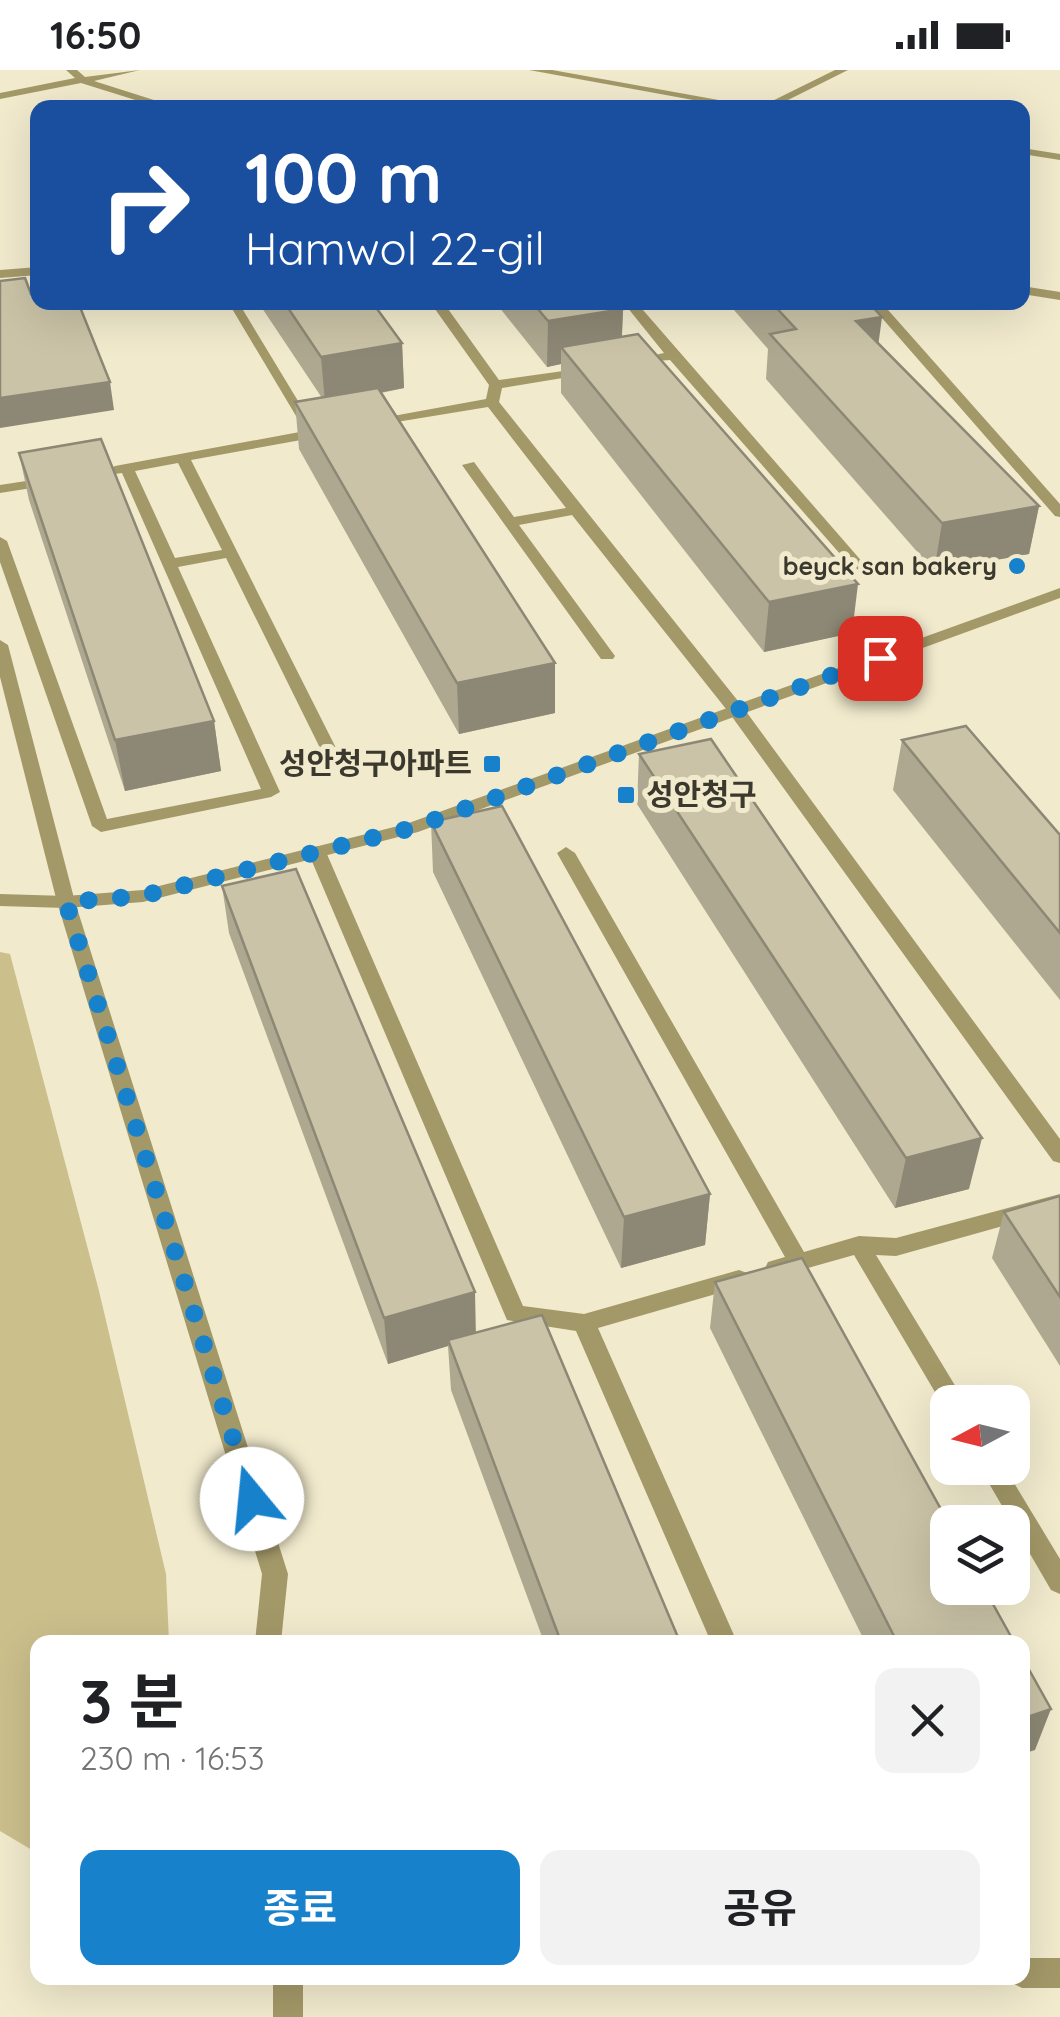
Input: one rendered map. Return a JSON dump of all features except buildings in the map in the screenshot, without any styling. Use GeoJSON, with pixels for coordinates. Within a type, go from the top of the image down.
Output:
{"type":"FeatureCollection","features":[{"type":"Feature","properties":{"kind":"street"},"geometry":{"type":"LineString","coordinates":[[71,70],[86,82],[147,100]]}},
{"type":"Feature","properties":{"kind":"street"},"geometry":{"type":"LineString","coordinates":[[0,96],[135,70]]}},
{"type":"Feature","properties":{"kind":"street"},"geometry":{"type":"LineString","coordinates":[[534,70],[712,100]]}},
{"type":"Feature","properties":{"kind":"street"},"geometry":{"type":"LineString","coordinates":[[778,100],[844,70]]}},
{"type":"Feature","properties":{"kind":"street"},"geometry":{"type":"LineString","coordinates":[[1030,152],[1060,157]]}},
{"type":"Feature","properties":{"kind":"street"},"geometry":{"type":"LineString","coordinates":[[0,274],[30,272]]}},
{"type":"Feature","properties":{"kind":"street"},"geometry":{"type":"LineString","coordinates":[[1030,291],[1060,296]]}},
{"type":"Feature","properties":{"kind":"street"},"geometry":{"type":"LineString","coordinates":[[237,310],[312,434]]}},
{"type":"Feature","properties":{"kind":"street"},"geometry":{"type":"LineString","coordinates":[[442,310],[496,385],[492,402]]}},
{"type":"Feature","properties":{"kind":"street"},"geometry":{"type":"LineString","coordinates":[[636,310],[860,568]]}},
{"type":"Feature","properties":{"kind":"street"},"geometry":{"type":"LineString","coordinates":[[881,310],[1060,514]]}},
{"type":"Feature","properties":{"kind":"street"},"geometry":{"type":"LineString","coordinates":[[653,359],[673,356]]}},
{"type":"Feature","properties":{"kind":"street"},"geometry":{"type":"LineString","coordinates":[[496,385],[594,369]]}},
{"type":"Feature","properties":{"kind":"street"},"geometry":{"type":"LineString","coordinates":[[350,428],[492,402]]}},
{"type":"Feature","properties":{"kind":"street"},"geometry":{"type":"LineString","coordinates":[[492,402],[736,710],[1060,1155]]}},
{"type":"Feature","properties":{"kind":"street"},"geometry":{"type":"LineString","coordinates":[[91,474],[331,431]]}},
{"type":"Feature","properties":{"kind":"street"},"geometry":{"type":"LineString","coordinates":[[183,458],[329,750]]}},
{"type":"Feature","properties":{"kind":"street"},"geometry":{"type":"LineString","coordinates":[[469,465],[607,656]]}},
{"type":"Feature","properties":{"kind":"street"},"geometry":{"type":"LineString","coordinates":[[0,541],[101,826],[271,792],[127,468]]}},
{"type":"Feature","properties":{"kind":"street"},"geometry":{"type":"LineString","coordinates":[[0,489],[73,477]]}},
{"type":"Feature","properties":{"kind":"street"},"geometry":{"type":"LineString","coordinates":[[510,522],[576,510]]}},
{"type":"Feature","properties":{"kind":"street"},"geometry":{"type":"LineString","coordinates":[[170,564],[231,553]]}},
{"type":"Feature","properties":{"kind":"street"},"geometry":{"type":"LineString","coordinates":[[0,900],[66,902],[142,896],[412,828],[1060,593]]}},
{"type":"Feature","properties":{"kind":"street"},"geometry":{"type":"LineString","coordinates":[[0,644],[66,902],[275,1574],[269,1635]]}},
{"type":"Feature","properties":{"kind":"street"},"geometry":{"type":"LineString","coordinates":[[318,852],[515,1314],[584,1323],[859,1245],[896,1247],[1060,1202]]}},
{"type":"Feature","properties":{"kind":"street"},"geometry":{"type":"LineString","coordinates":[[566,853],[800,1262]]}},
{"type":"Feature","properties":{"kind":"street"},"geometry":{"type":"LineString","coordinates":[[859,1245],[943,1385]]}},
{"type":"Feature","properties":{"kind":"street"},"geometry":{"type":"LineString","coordinates":[[584,1323],[721,1635]]}},
{"type":"Feature","properties":{"kind":"street"},"geometry":{"type":"LineString","coordinates":[[1002,1485],[1060,1582]]}},
{"type":"Feature","properties":{"kind":"street"},"geometry":{"type":"LineString","coordinates":[[1030,1973],[1060,1973]]}},
{"type":"Feature","properties":{"kind":"street"},"geometry":{"type":"LineString","coordinates":[[288,1985],[288,2017]]}},
{"type":"Feature","properties":{"kind":"shaded area"},"geometry":{"type":"Polygon","coordinates":[[[0,952],[10,954],[99,1291],[166,1574],[169,1635],[30,1635],[30,1849],[0,1831],[0,952]]]}},
{"type":"Feature","properties":{"kind":"place","name":"beyck san bakery"},"geometry":{"type":"Point","coordinates":[1017,566]}},
{"type":"Feature","properties":{"kind":"place","name":"성안청구아파트"},"geometry":{"type":"Point","coordinates":[492,764]}},
{"type":"Feature","properties":{"kind":"place","name":"성안청구"},"geometry":{"type":"Point","coordinates":[626,795]}},
{"type":"Feature","properties":{"kind":"route"},"geometry":{"type":"LineString","coordinates":[[252,1499],[66,902],[142,896],[412,828],[880,658]]}}]}
